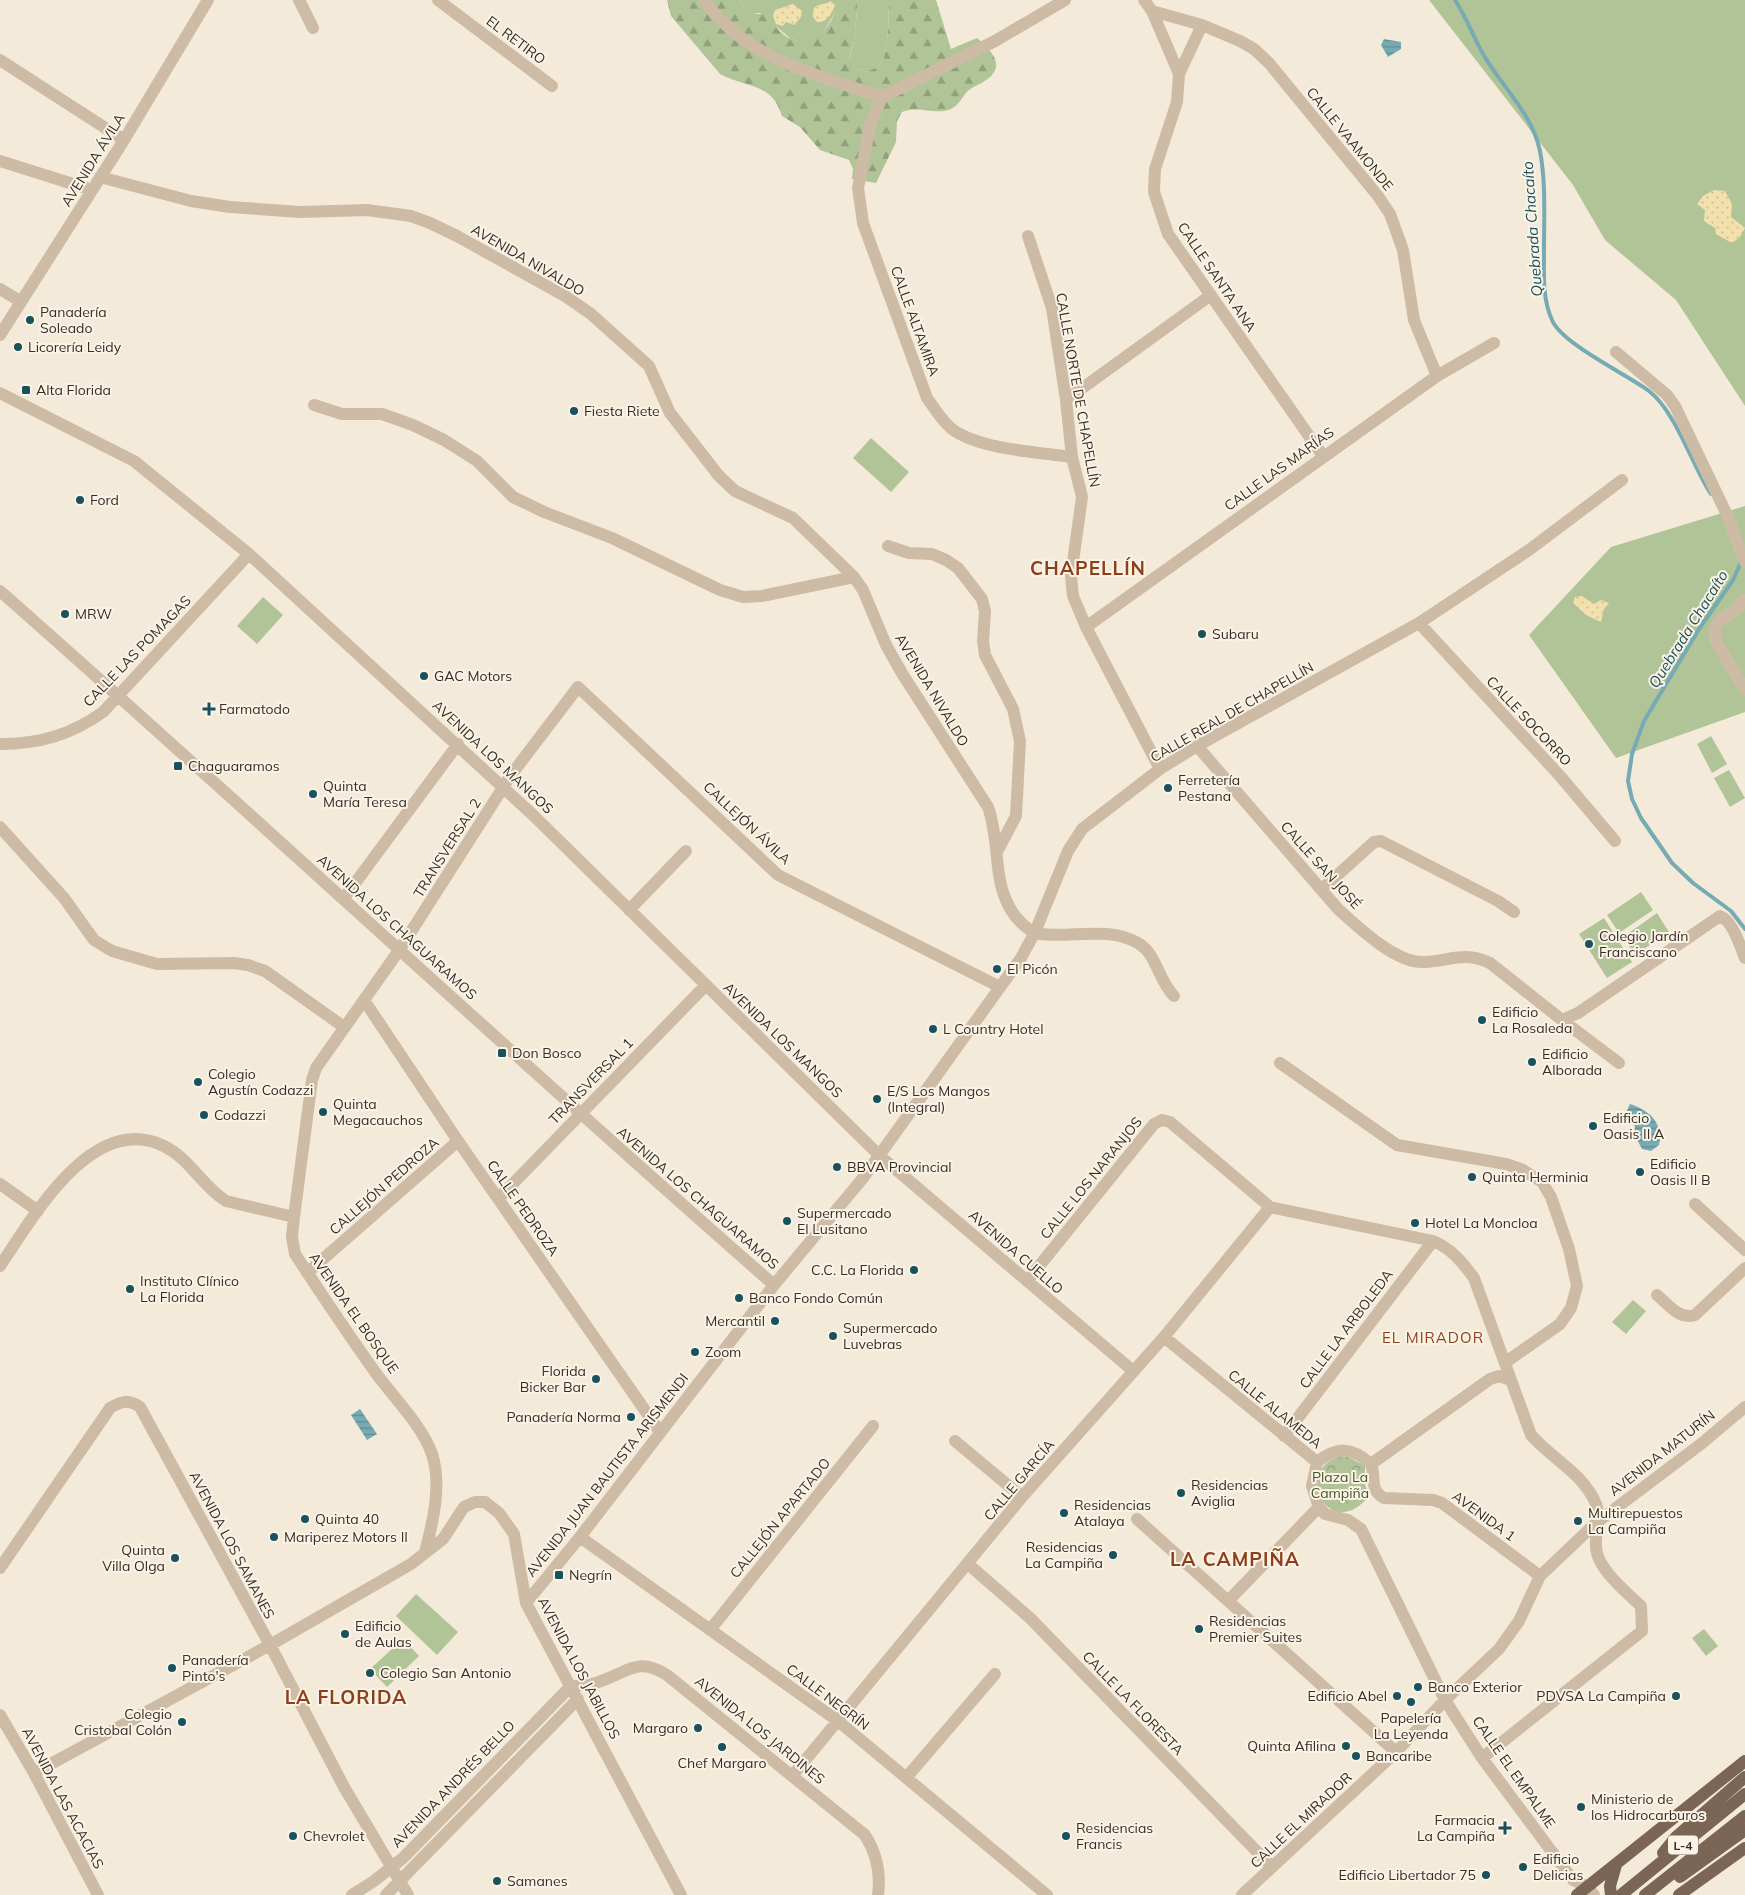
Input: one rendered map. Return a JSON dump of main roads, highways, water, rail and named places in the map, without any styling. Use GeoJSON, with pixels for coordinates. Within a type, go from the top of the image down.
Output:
{"type":"FeatureCollection","features":[{"type":"Feature","properties":{"kind":"main road","name":"L-4"},"geometry":{"type":"LineString","coordinates":[[1577,1895],[1591,1891],[1616,1865],[1745,1761]]}},
{"type":"Feature","properties":{"kind":"main road","name":"L-4"},"geometry":{"type":"LineString","coordinates":[[1641,1878],[1676,1837],[1745,1777]]}},
{"type":"Feature","properties":{"kind":"main road","name":"L-4"},"geometry":{"type":"LineString","coordinates":[[1620,1895],[1745,1794]]}},
{"type":"Feature","properties":{"kind":"main road","name":"L-4"},"geometry":{"type":"LineString","coordinates":[[1645,1895],[1745,1816]]}},
{"type":"Feature","properties":{"kind":"main road","name":"L-4"},"geometry":{"type":"LineString","coordinates":[[1650,1895],[1671,1884],[1745,1830]]}},
{"type":"Feature","properties":{"kind":"main road"},"geometry":{"type":"LineString","coordinates":[[1679,1895],[1745,1848]]}},
{"type":"Feature","properties":{"kind":"main road"},"geometry":{"type":"LineString","coordinates":[[1611,1895],[1610,1886],[1616,1865]]}},
{"type":"Feature","properties":{"kind":"water"},"geometry":{"type":"Polygon","coordinates":[[[1384,39],[1401,42],[1401,49],[1388,57],[1381,45],[1384,39]]]}},
{"type":"Feature","properties":{"kind":"water"},"geometry":{"type":"Polygon","coordinates":[[[1630,1104],[1649,1114],[1657,1124],[1660,1137],[1659,1145],[1651,1151],[1642,1149],[1634,1134],[1635,1126],[1624,1117],[1630,1104]]]}},
{"type":"Feature","properties":{"kind":"water"},"geometry":{"type":"Polygon","coordinates":[[[360,1409],[377,1434],[367,1440],[351,1415],[360,1409]]]}},
{"type":"Feature","properties":{"kind":"waterway","name":"Quebrada Chacaíto"},"geometry":{"type":"LineString","coordinates":[[1455,0],[1483,54],[1516,101],[1536,137],[1542,163],[1544,187],[1544,286],[1552,320],[1558,329],[1581,349],[1639,384],[1659,400],[1675,425],[1711,494]]}},
{"type":"Feature","properties":{"kind":"waterway","name":"Quebrada Chacaíto"},"geometry":{"type":"LineString","coordinates":[[1741,562],[1733,580],[1699,629],[1644,721],[1632,754],[1628,781],[1632,799],[1641,818],[1672,863],[1693,883],[1731,911],[1745,929]]}},
{"type":"Feature","properties":{"kind":"place","name":"Panadería Soleado"},"geometry":{"type":"Point","coordinates":[30,320]}},
{"type":"Feature","properties":{"kind":"place","name":"Licorería Leidy"},"geometry":{"type":"Point","coordinates":[18,347]}},
{"type":"Feature","properties":{"kind":"place","name":"Alta Florida"},"geometry":{"type":"Point","coordinates":[26,390]}},
{"type":"Feature","properties":{"kind":"place","name":"Fiesta Riete"},"geometry":{"type":"Point","coordinates":[574,411]}},
{"type":"Feature","properties":{"kind":"place","name":"Ford"},"geometry":{"type":"Point","coordinates":[80,500]}},
{"type":"Feature","properties":{"kind":"place","name":"MRW"},"geometry":{"type":"Point","coordinates":[65,614]}},
{"type":"Feature","properties":{"kind":"place","name":"Subaru"},"geometry":{"type":"Point","coordinates":[1202,634]}},
{"type":"Feature","properties":{"kind":"place","name":"GAC Motors"},"geometry":{"type":"Point","coordinates":[424,676]}},
{"type":"Feature","properties":{"kind":"place","name":"Farmatodo"},"geometry":{"type":"Point","coordinates":[209,709]}},
{"type":"Feature","properties":{"kind":"place","name":"Chaguaramos"},"geometry":{"type":"Point","coordinates":[178,766]}},
{"type":"Feature","properties":{"kind":"place","name":"Ferretería Pestana"},"geometry":{"type":"Point","coordinates":[1168,788]}},
{"type":"Feature","properties":{"kind":"place","name":"Quinta María Teresa"},"geometry":{"type":"Point","coordinates":[313,794]}},
{"type":"Feature","properties":{"kind":"place","name":"Colegio Jardín Franciscano"},"geometry":{"type":"Point","coordinates":[1589,944]}},
{"type":"Feature","properties":{"kind":"place","name":"El Picón"},"geometry":{"type":"Point","coordinates":[997,969]}},
{"type":"Feature","properties":{"kind":"place","name":"Edificio La Rosaleda"},"geometry":{"type":"Point","coordinates":[1482,1020]}},
{"type":"Feature","properties":{"kind":"place","name":"L Country Hotel"},"geometry":{"type":"Point","coordinates":[933,1029]}},
{"type":"Feature","properties":{"kind":"place","name":"Don Bosco"},"geometry":{"type":"Point","coordinates":[502,1053]}},
{"type":"Feature","properties":{"kind":"place","name":"Edificio Alborada"},"geometry":{"type":"Point","coordinates":[1532,1062]}},
{"type":"Feature","properties":{"kind":"place","name":"Colegio Agustín Codazzi"},"geometry":{"type":"Point","coordinates":[198,1082]}},
{"type":"Feature","properties":{"kind":"place","name":"E/S Los Mangos (Integral)"},"geometry":{"type":"Point","coordinates":[877,1099]}},
{"type":"Feature","properties":{"kind":"place","name":"Quinta Megacauchos"},"geometry":{"type":"Point","coordinates":[323,1112]}},
{"type":"Feature","properties":{"kind":"place","name":"Codazzi"},"geometry":{"type":"Point","coordinates":[204,1115]}},
{"type":"Feature","properties":{"kind":"place","name":"Edificio Oasis II A"},"geometry":{"type":"Point","coordinates":[1593,1126]}},
{"type":"Feature","properties":{"kind":"place","name":"BBVA Provincial"},"geometry":{"type":"Point","coordinates":[837,1167]}},
{"type":"Feature","properties":{"kind":"place","name":"Edificio Oasis II B"},"geometry":{"type":"Point","coordinates":[1640,1172]}},
{"type":"Feature","properties":{"kind":"place","name":"Quinta Herminia"},"geometry":{"type":"Point","coordinates":[1472,1177]}},
{"type":"Feature","properties":{"kind":"place","name":"Supermercado El Lusitano"},"geometry":{"type":"Point","coordinates":[787,1221]}},
{"type":"Feature","properties":{"kind":"place","name":"Hotel La Moncloa"},"geometry":{"type":"Point","coordinates":[1415,1223]}},
{"type":"Feature","properties":{"kind":"place","name":"C.C. La Florida"},"geometry":{"type":"Point","coordinates":[914,1270]}},
{"type":"Feature","properties":{"kind":"place","name":"Instituto Clínico La Florida"},"geometry":{"type":"Point","coordinates":[130,1289]}},
{"type":"Feature","properties":{"kind":"place","name":"Banco Fondo Común"},"geometry":{"type":"Point","coordinates":[739,1298]}},
{"type":"Feature","properties":{"kind":"place","name":"Mercantil"},"geometry":{"type":"Point","coordinates":[775,1321]}},
{"type":"Feature","properties":{"kind":"place","name":"Supermercado Luvebras"},"geometry":{"type":"Point","coordinates":[833,1336]}},
{"type":"Feature","properties":{"kind":"place","name":"Zoom"},"geometry":{"type":"Point","coordinates":[695,1352]}},
{"type":"Feature","properties":{"kind":"place","name":"Florida Bicker Bar"},"geometry":{"type":"Point","coordinates":[596,1379]}},
{"type":"Feature","properties":{"kind":"place","name":"Panadería Norma"},"geometry":{"type":"Point","coordinates":[631,1417]}},
{"type":"Feature","properties":{"kind":"place","name":"Residencias Aviglia"},"geometry":{"type":"Point","coordinates":[1181,1493]}},
{"type":"Feature","properties":{"kind":"place","name":"Residencias Atalaya"},"geometry":{"type":"Point","coordinates":[1064,1513]}},
{"type":"Feature","properties":{"kind":"place","name":"Quinta 40"},"geometry":{"type":"Point","coordinates":[305,1519]}},
{"type":"Feature","properties":{"kind":"place","name":"Multirepuestos La Campiña"},"geometry":{"type":"Point","coordinates":[1578,1521]}},
{"type":"Feature","properties":{"kind":"place","name":"Mariperez Motors II"},"geometry":{"type":"Point","coordinates":[274,1537]}},
{"type":"Feature","properties":{"kind":"place","name":"Residencias La Campiña"},"geometry":{"type":"Point","coordinates":[1113,1555]}},
{"type":"Feature","properties":{"kind":"place","name":"Quinta Villa Olga"},"geometry":{"type":"Point","coordinates":[175,1558]}},
{"type":"Feature","properties":{"kind":"place","name":"Negrín"},"geometry":{"type":"Point","coordinates":[559,1575]}},
{"type":"Feature","properties":{"kind":"place","name":"Residencias Premier Suites"},"geometry":{"type":"Point","coordinates":[1199,1629]}},
{"type":"Feature","properties":{"kind":"place","name":"Edificio de Aulas"},"geometry":{"type":"Point","coordinates":[345,1634]}},
{"type":"Feature","properties":{"kind":"place","name":"Panadería Pinto's"},"geometry":{"type":"Point","coordinates":[172,1668]}},
{"type":"Feature","properties":{"kind":"place","name":"Colegio San Antonio"},"geometry":{"type":"Point","coordinates":[370,1673]}},
{"type":"Feature","properties":{"kind":"place","name":"Banco Exterior"},"geometry":{"type":"Point","coordinates":[1418,1687]}},
{"type":"Feature","properties":{"kind":"place","name":"Edificio Abel"},"geometry":{"type":"Point","coordinates":[1397,1696]}},
{"type":"Feature","properties":{"kind":"place","name":"PDVSA La Campiña"},"geometry":{"type":"Point","coordinates":[1676,1696]}},
{"type":"Feature","properties":{"kind":"place","name":"Papelería La Leyenda"},"geometry":{"type":"Point","coordinates":[1411,1702]}},
{"type":"Feature","properties":{"kind":"place","name":"Colegio Cristobal Colón"},"geometry":{"type":"Point","coordinates":[182,1722]}},
{"type":"Feature","properties":{"kind":"place","name":"Margaro"},"geometry":{"type":"Point","coordinates":[698,1728]}},
{"type":"Feature","properties":{"kind":"place","name":"Quinta Afilina"},"geometry":{"type":"Point","coordinates":[1346,1746]}},
{"type":"Feature","properties":{"kind":"place","name":"Chef Margaro"},"geometry":{"type":"Point","coordinates":[722,1747]}},
{"type":"Feature","properties":{"kind":"place","name":"Bancaribe"},"geometry":{"type":"Point","coordinates":[1356,1756]}},
{"type":"Feature","properties":{"kind":"place","name":"Ministerio de los Hidrocarburos"},"geometry":{"type":"Point","coordinates":[1581,1807]}},
{"type":"Feature","properties":{"kind":"place","name":"Farmacia La Campiña"},"geometry":{"type":"Point","coordinates":[1505,1828]}},
{"type":"Feature","properties":{"kind":"place","name":"Chevrolet"},"geometry":{"type":"Point","coordinates":[293,1836]}},
{"type":"Feature","properties":{"kind":"place","name":"Residencias Francis"},"geometry":{"type":"Point","coordinates":[1066,1836]}},
{"type":"Feature","properties":{"kind":"place","name":"Edificio Delicias"},"geometry":{"type":"Point","coordinates":[1523,1867]}},
{"type":"Feature","properties":{"kind":"place","name":"Edificio Libertador 75"},"geometry":{"type":"Point","coordinates":[1486,1875]}},
{"type":"Feature","properties":{"kind":"place","name":"Samanes"},"geometry":{"type":"Point","coordinates":[497,1881]}},
{"type":"Feature","properties":{"kind":"district","name":"CHAPELLÍN"},"geometry":{"type":"Point","coordinates":[1088,568]}},
{"type":"Feature","properties":{"kind":"district","name":"EL MIRADOR"},"geometry":{"type":"Point","coordinates":[1433,1337]}},
{"type":"Feature","properties":{"kind":"district","name":"LA CAMPIÑA"},"geometry":{"type":"Point","coordinates":[1235,1559]}},
{"type":"Feature","properties":{"kind":"district","name":"LA FLORIDA"},"geometry":{"type":"Point","coordinates":[346,1697]}},
{"type":"Feature","properties":{"kind":"park label","name":"Plaza La Campiña"},"geometry":{"type":"Point","coordinates":[1340,1485]}}]}
